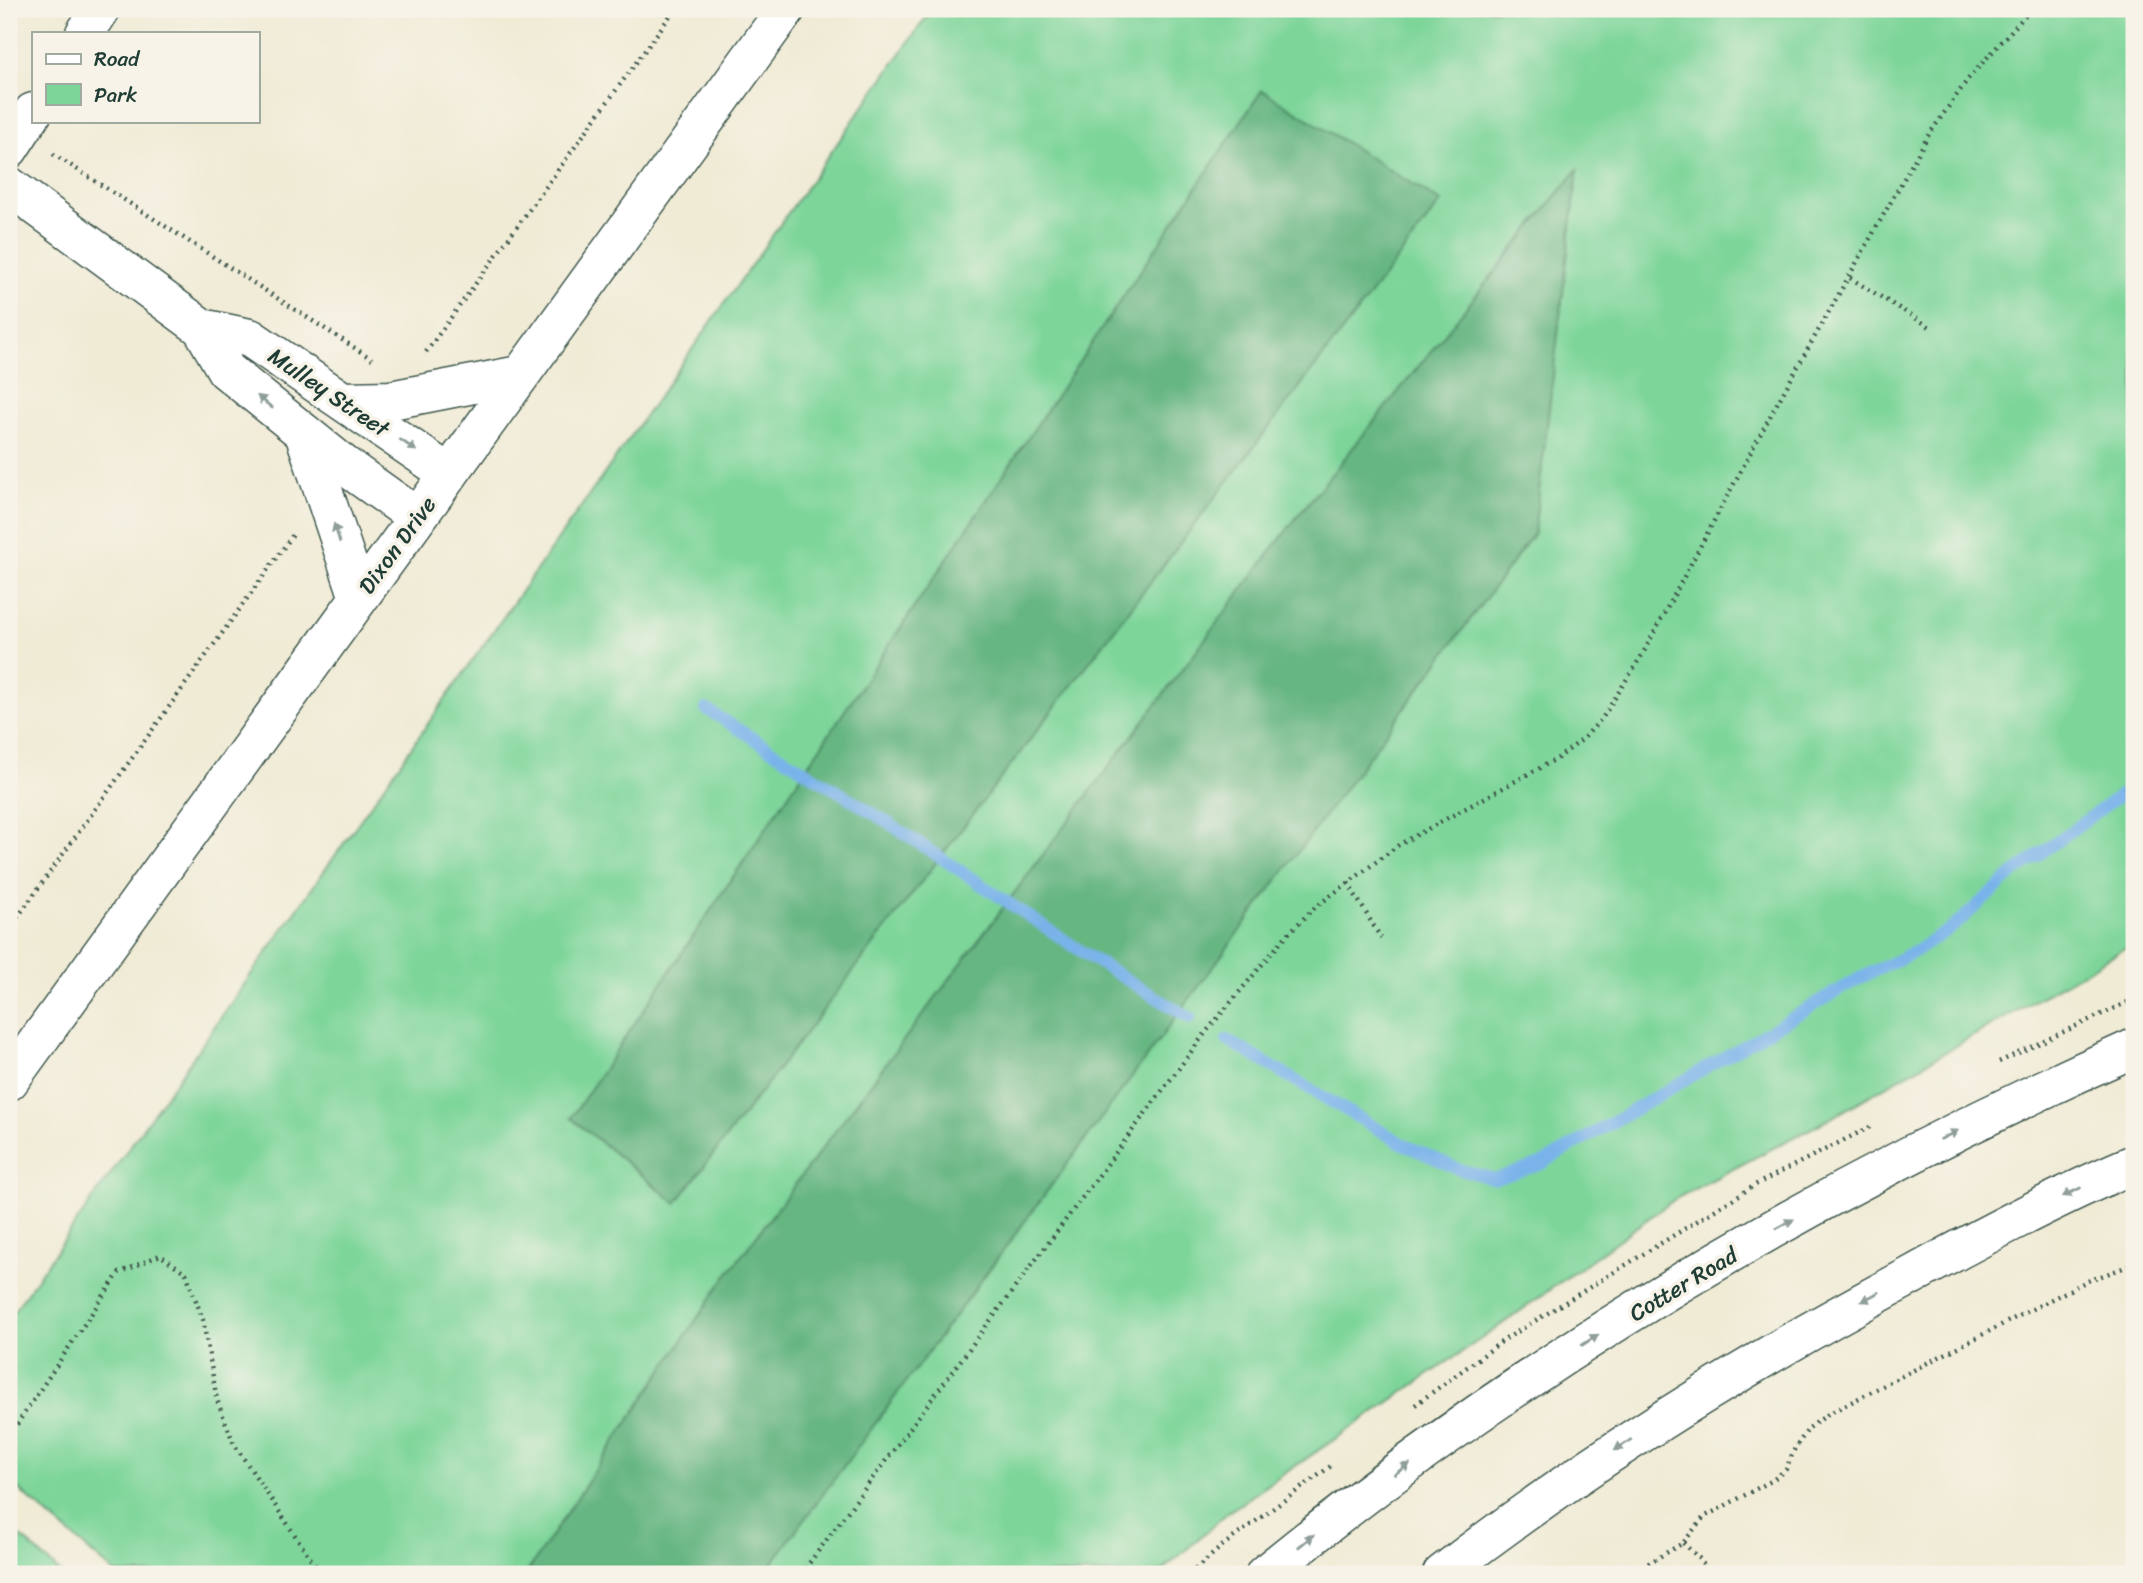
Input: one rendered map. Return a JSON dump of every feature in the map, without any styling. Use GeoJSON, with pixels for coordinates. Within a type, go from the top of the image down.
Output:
{"type":"FeatureCollection","features":[{"type":"Feature","properties":{"kind":"main road"},"geometry":{"type":"LineString","coordinates":[[86,32],[101,9]]}},
{"type":"Feature","properties":{"kind":"main road","name":"Dixon Drive"},"geometry":{"type":"LineString","coordinates":[[9,1081],[449,474],[776,14]]}},
{"type":"Feature","properties":{"kind":"main road","name":"Mulley Street"},"geometry":{"type":"LineString","coordinates":[[9,186],[202,328],[226,370],[304,433],[417,517]]}},
{"type":"Feature","properties":{"kind":"main road","name":"Mulley Street"},"geometry":{"type":"LineString","coordinates":[[202,328],[250,338],[449,474]]}},
{"type":"Feature","properties":{"kind":"main road"},"geometry":{"type":"LineString","coordinates":[[343,401],[391,400],[520,375]]}},
{"type":"Feature","properties":{"kind":"main road"},"geometry":{"type":"LineString","coordinates":[[304,433],[359,598]]}},
{"type":"Feature","properties":{"kind":"main road","name":"Cotter Road"},"geometry":{"type":"LineString","coordinates":[[1265,1574],[1379,1485],[1590,1340],[1687,1280],[1900,1160],[2020,1099],[2134,1048]]}},
{"type":"Feature","properties":{"kind":"main road"},"geometry":{"type":"LineString","coordinates":[[1442,1574],[1510,1522],[1691,1400],[1832,1318],[2012,1221],[2134,1164]]}},
{"type":"Feature","properties":{"kind":"path"},"geometry":{"type":"LineString","coordinates":[[801,1574],[1213,1023],[1286,936],[1313,909],[1399,844],[1558,758],[1583,740],[1603,718],[1635,667],[1767,421],[1946,107],[2031,9]]}},
{"type":"Feature","properties":{"kind":"path"},"geometry":{"type":"LineString","coordinates":[[21,131],[382,366]]}},
{"type":"Feature","properties":{"kind":"path"},"geometry":{"type":"LineString","coordinates":[[1850,278],[1930,327]]}},
{"type":"Feature","properties":{"kind":"path"},"geometry":{"type":"LineString","coordinates":[[1348,883],[1381,938]]}},
{"type":"Feature","properties":{"kind":"path"},"geometry":{"type":"LineString","coordinates":[[9,1436],[119,1273],[160,1255],[186,1273],[203,1320],[217,1400],[234,1444],[321,1574]]}},
{"type":"Feature","properties":{"kind":"path"},"geometry":{"type":"LineString","coordinates":[[1630,1574],[1683,1543],[1704,1517],[1773,1480],[1786,1469],[1795,1448],[1809,1428],[1828,1414],[2085,1282],[2134,1264]]}},
{"type":"Feature","properties":{"kind":"path"},"geometry":{"type":"LineString","coordinates":[[1683,1543],[1700,1559],[1709,1574]]}},
{"type":"Feature","properties":{"kind":"green space"},"geometry":{"type":"Polygon","coordinates":[[[932,9],[2134,9],[2134,943],[1829,1119],[1675,1199],[1494,1330],[1227,1513],[1159,1574],[116,1574],[9,1481],[9,1318],[932,9]]]}},
{"type":"Feature","properties":{"kind":"green space"},"geometry":{"type":"Polygon","coordinates":[[[1262,90],[1441,202],[676,1203],[571,1118],[1262,90]]]}},
{"type":"Feature","properties":{"kind":"green space"},"geometry":{"type":"Polygon","coordinates":[[[1578,169],[1534,533],[764,1574],[526,1574],[721,1283],[1296,518],[1578,169]]]}},
{"type":"Feature","properties":{"kind":"green space"},"geometry":{"type":"Polygon","coordinates":[[[9,1526],[62,1574],[9,1574],[9,1526]]]}},
{"type":"Feature","properties":{"kind":"waterway"},"geometry":{"type":"LineString","coordinates":[[706,709],[884,820],[1096,961],[1190,1018]]}},
{"type":"Feature","properties":{"kind":"waterway"},"geometry":{"type":"LineString","coordinates":[[1227,1040],[1403,1144],[1458,1169],[1495,1179],[1541,1164],[1860,978],[1916,951],[1954,926],[2014,873],[2134,785]]}}]}
